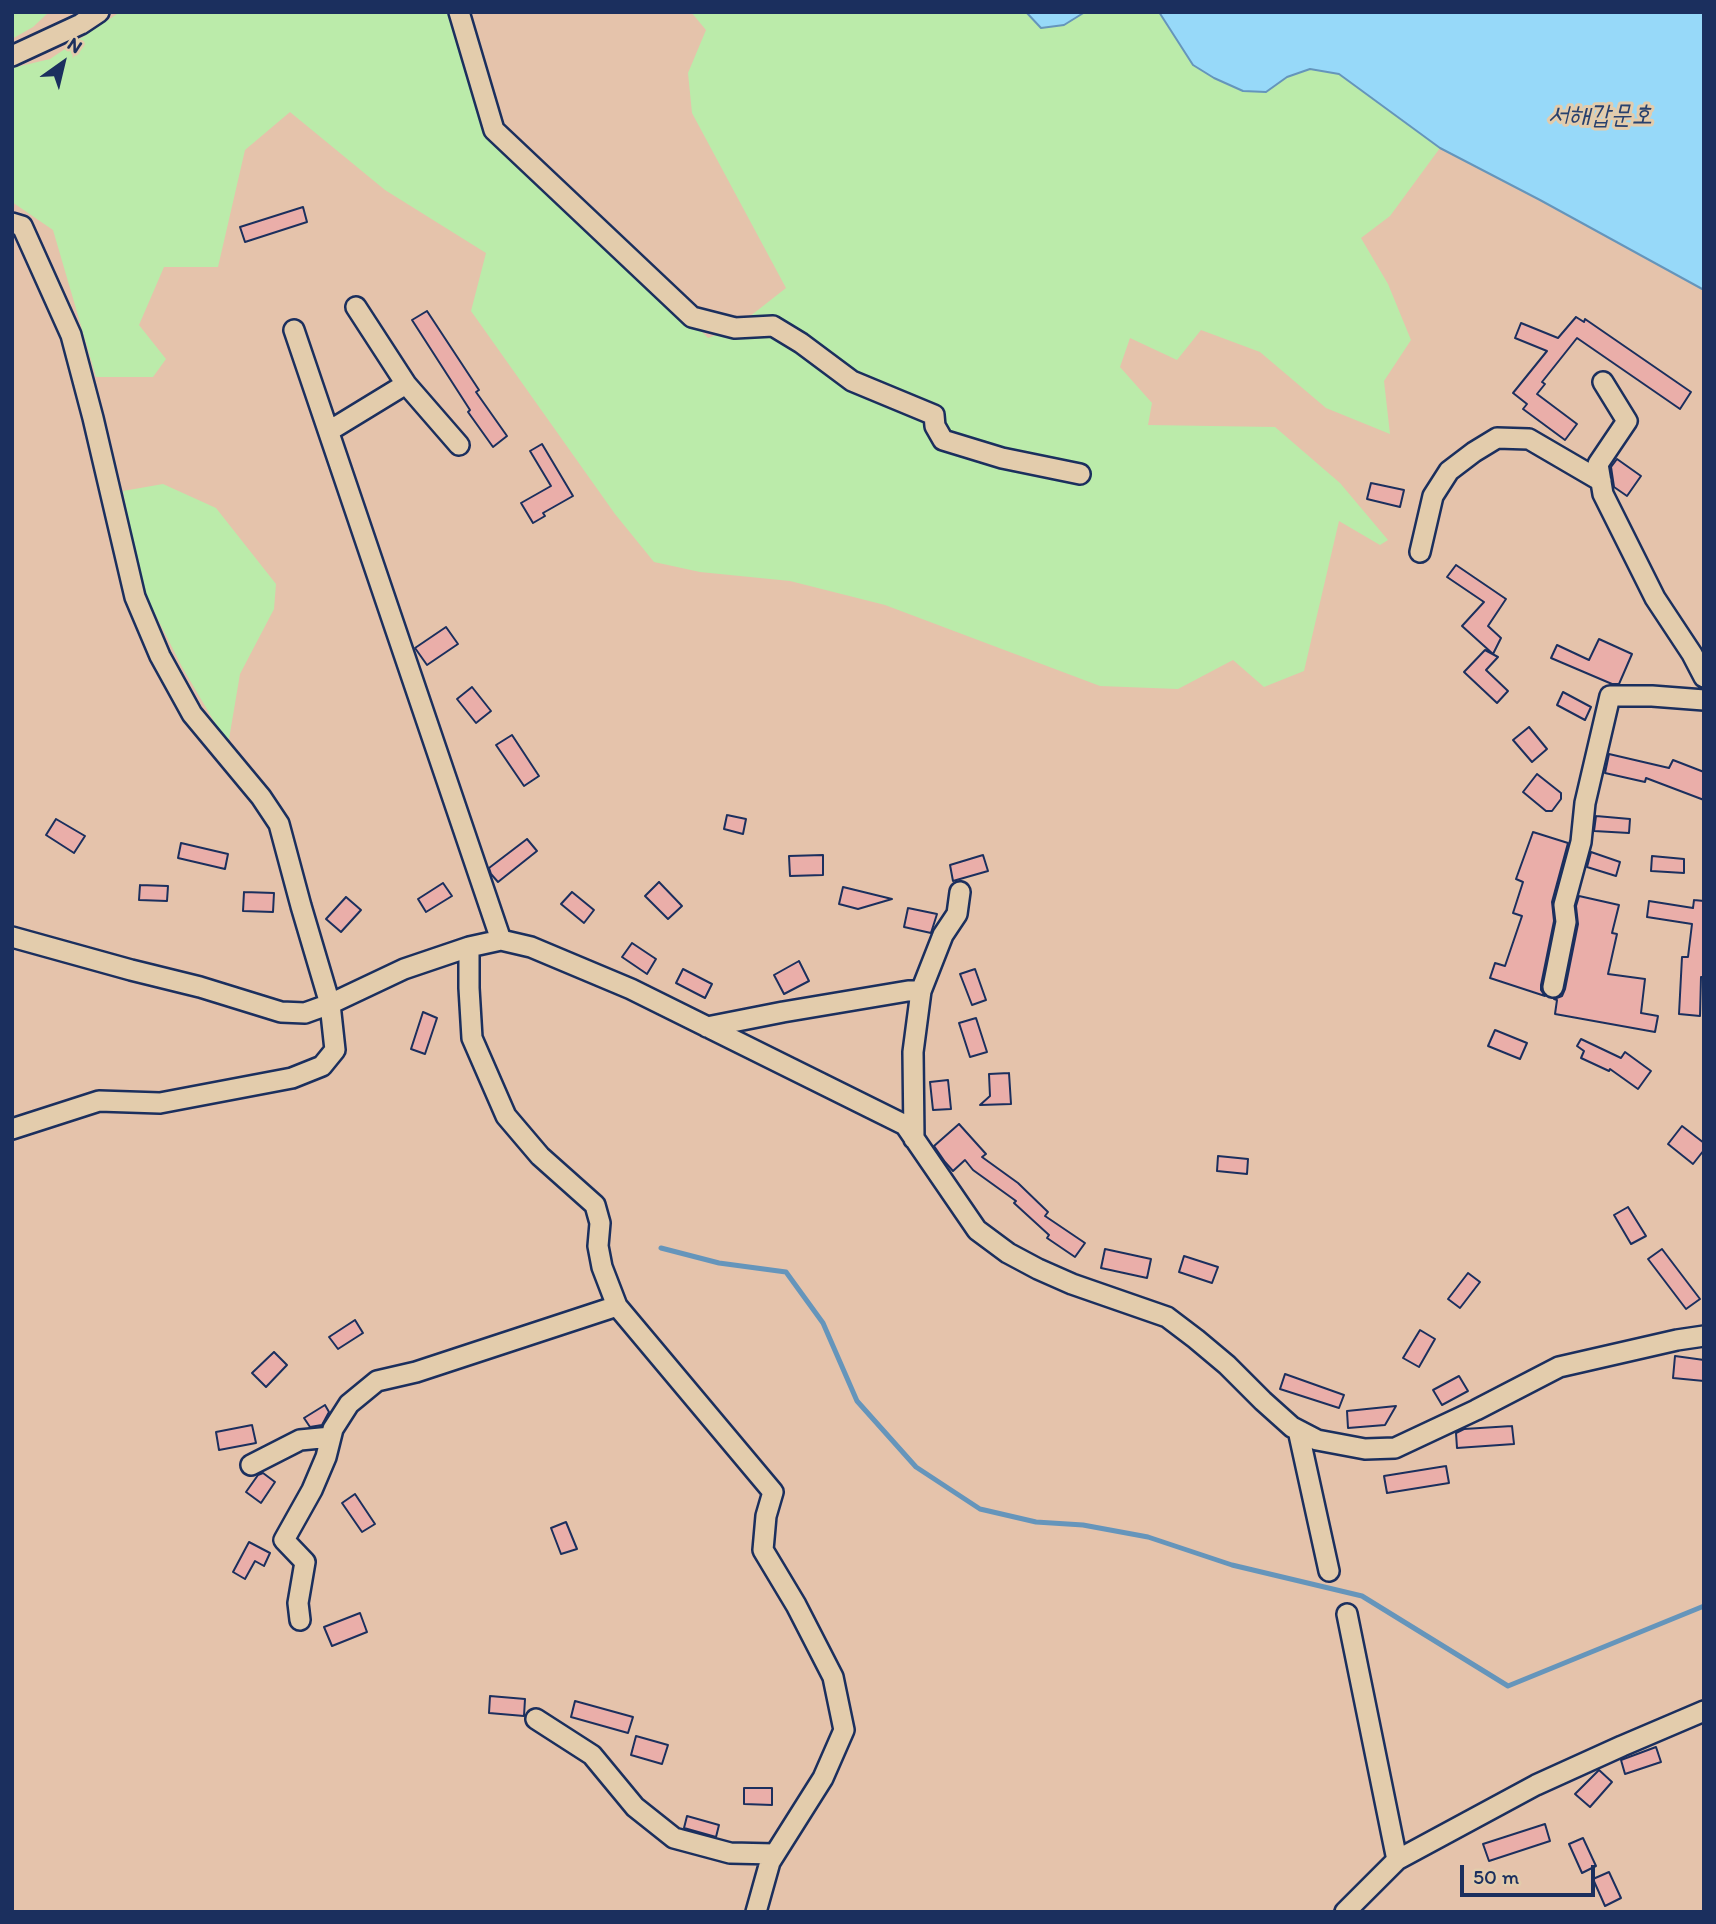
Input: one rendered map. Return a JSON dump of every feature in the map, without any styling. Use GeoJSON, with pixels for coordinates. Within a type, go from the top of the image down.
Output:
{"type":"FeatureCollection","features":[{"type":"Feature","properties":{"kind":"street"},"geometry":{"type":"LineString","coordinates":[[12,56],[81,24],[99,12]]}},
{"type":"Feature","properties":{"kind":"street"},"geometry":{"type":"LineString","coordinates":[[459,12],[494,130],[692,317],[735,328],[773,326],[801,342],[852,381],[934,415],[935,426],[943,440],[1002,458],[1080,474]]}},
{"type":"Feature","properties":{"kind":"street"},"geometry":{"type":"LineString","coordinates":[[12,223],[22,226],[71,335],[135,597],[160,656],[192,713],[261,797],[279,824],[330,1004],[335,1050],[322,1066],[292,1078],[160,1103],[99,1101],[12,1129]]}},
{"type":"Feature","properties":{"kind":"street"},"geometry":{"type":"LineString","coordinates":[[356,307],[406,384],[459,445]]}},
{"type":"Feature","properties":{"kind":"street"},"geometry":{"type":"LineString","coordinates":[[294,330],[501,940]]}},
{"type":"Feature","properties":{"kind":"street"},"geometry":{"type":"LineString","coordinates":[[1603,382],[1628,421],[1598,464],[1603,494],[1655,598],[1704,677]]}},
{"type":"Feature","properties":{"kind":"street"},"geometry":{"type":"LineString","coordinates":[[329,431],[406,384]]}},
{"type":"Feature","properties":{"kind":"street"},"geometry":{"type":"LineString","coordinates":[[1420,552],[1433,496],[1449,471],[1497,438],[1529,439],[1601,481]]}},
{"type":"Feature","properties":{"kind":"street"},"geometry":{"type":"LineString","coordinates":[[1553,987],[1566,922],[1564,905],[1581,842],[1585,803],[1610,696],[1704,700]]}},
{"type":"Feature","properties":{"kind":"street"},"geometry":{"type":"LineString","coordinates":[[914,1139],[913,1052],[921,991],[943,935],[957,914],[960,892]]}},
{"type":"Feature","properties":{"kind":"street"},"geometry":{"type":"LineString","coordinates":[[12,937],[200,987],[281,1012],[305,1013],[404,969],[470,947],[501,940],[531,947],[631,989],[905,1125],[977,1230],[1038,1269],[1072,1284],[1167,1317],[1227,1365],[1263,1401],[1298,1430],[1317,1440],[1364,1449],[1395,1448],[1559,1367],[1704,1336]]}},
{"type":"Feature","properties":{"kind":"street"},"geometry":{"type":"LineString","coordinates":[[470,947],[472,1038],[506,1116],[540,1156],[595,1206],[600,1223],[598,1246],[602,1267],[617,1306],[773,1492],[766,1516],[762,1550],[796,1605],[833,1677],[844,1730],[823,1779],[770,1862],[756,1912]]}},
{"type":"Feature","properties":{"kind":"street"},"geometry":{"type":"LineString","coordinates":[[707,1027],[908,991],[921,991]]}},
{"type":"Feature","properties":{"kind":"street"},"geometry":{"type":"LineString","coordinates":[[300,1620],[298,1603],[305,1562],[284,1540],[312,1490],[326,1457],[333,1429],[349,1404],[377,1381],[416,1372],[617,1306]]}},
{"type":"Feature","properties":{"kind":"street"},"geometry":{"type":"LineString","coordinates":[[1298,1430],[1329,1571]]}},
{"type":"Feature","properties":{"kind":"street"},"geometry":{"type":"LineString","coordinates":[[251,1465],[300,1440],[331,1437]]}},
{"type":"Feature","properties":{"kind":"street"},"geometry":{"type":"LineString","coordinates":[[1347,1614],[1397,1860]]}},
{"type":"Feature","properties":{"kind":"street"},"geometry":{"type":"LineString","coordinates":[[1345,1912],[1397,1860],[1536,1785],[1704,1711]]}},
{"type":"Feature","properties":{"kind":"street"},"geometry":{"type":"LineString","coordinates":[[536,1719],[592,1755],[635,1807],[674,1838],[730,1853],[775,1854]]}},
{"type":"Feature","properties":{"kind":"green space"},"geometry":{"type":"Polygon","coordinates":[[[12,12],[49,12],[33,27],[12,39],[12,12]]]}},
{"type":"Feature","properties":{"kind":"green space"},"geometry":{"type":"Polygon","coordinates":[[[120,12],[447,12],[477,88],[485,134],[627,255],[708,338],[735,328],[786,288],[692,113],[688,73],[706,30],[691,12],[1026,12],[1041,28],[1064,25],[1085,12],[1159,12],[1193,65],[1243,91],[1265,92],[1287,77],[1310,69],[1339,74],[1440,148],[1390,216],[1361,238],[1388,284],[1411,340],[1384,381],[1390,434],[1326,408],[1260,352],[1201,330],[1177,360],[1130,338],[1120,367],[1152,403],[1148,425],[1275,427],[1340,483],[1388,540],[1380,545],[1339,521],[1304,671],[1264,687],[1233,660],[1178,689],[1100,686],[885,605],[790,581],[700,572],[654,562],[615,514],[471,311],[486,253],[385,190],[290,112],[245,150],[218,267],[164,267],[139,325],[166,359],[153,377],[96,377],[53,230],[12,202],[12,68],[50,59],[120,12]]]}},
{"type":"Feature","properties":{"kind":"green space"},"geometry":{"type":"Polygon","coordinates":[[[163,484],[216,508],[276,584],[274,609],[240,674],[228,745],[182,667],[141,586],[123,491],[163,484]]]}},
{"type":"Feature","properties":{"kind":"water"},"geometry":{"type":"Polygon","coordinates":[[[1026,12],[1085,12],[1064,25],[1041,28],[1026,12]]]}},
{"type":"Feature","properties":{"kind":"water","name":"서해갑문호"},"geometry":{"type":"Polygon","coordinates":[[[1159,12],[1704,12],[1704,290],[1440,148],[1339,74],[1310,69],[1287,77],[1266,92],[1243,91],[1214,78],[1193,65],[1159,12]]]}},
{"type":"Feature","properties":{"kind":"building"},"geometry":{"type":"Polygon","coordinates":[[[303,207],[307,222],[245,242],[240,227],[303,207]]]}},
{"type":"Feature","properties":{"kind":"building"},"geometry":{"type":"Polygon","coordinates":[[[427,311],[479,390],[476,392],[507,436],[493,447],[468,412],[470,410],[412,320],[427,311]]]}},
{"type":"Feature","properties":{"kind":"building"},"geometry":{"type":"Polygon","coordinates":[[[1576,317],[1584,322],[1585,319],[1691,392],[1680,409],[1577,338],[1542,382],[1545,384],[1537,394],[1577,424],[1565,440],[1523,409],[1527,404],[1513,393],[1547,351],[1515,338],[1521,323],[1558,338],[1576,317]]]}},
{"type":"Feature","properties":{"kind":"building"},"geometry":{"type":"Polygon","coordinates":[[[542,444],[573,496],[543,513],[545,516],[533,523],[521,503],[551,486],[530,451],[542,444]]]}},
{"type":"Feature","properties":{"kind":"building"},"geometry":{"type":"Polygon","coordinates":[[[1617,459],[1641,476],[1627,496],[1614,487],[1611,467],[1617,459]]]}},
{"type":"Feature","properties":{"kind":"building"},"geometry":{"type":"Polygon","coordinates":[[[1371,483],[1404,490],[1400,507],[1367,499],[1371,483]]]}},
{"type":"Feature","properties":{"kind":"building"},"geometry":{"type":"Polygon","coordinates":[[[1456,565],[1506,599],[1488,626],[1501,638],[1493,654],[1462,626],[1484,602],[1447,577],[1456,565]]]}},
{"type":"Feature","properties":{"kind":"building"},"geometry":{"type":"Polygon","coordinates":[[[446,627],[458,644],[427,665],[415,648],[446,627]]]}},
{"type":"Feature","properties":{"kind":"building"},"geometry":{"type":"Polygon","coordinates":[[[1599,639],[1632,654],[1619,684],[1612,684],[1551,658],[1557,645],[1589,660],[1599,639]]]}},
{"type":"Feature","properties":{"kind":"building"},"geometry":{"type":"Polygon","coordinates":[[[1485,650],[1498,657],[1486,670],[1508,691],[1497,703],[1464,672],[1485,650]]]}},
{"type":"Feature","properties":{"kind":"building"},"geometry":{"type":"Polygon","coordinates":[[[472,687],[491,711],[476,723],[457,699],[472,687]]]}},
{"type":"Feature","properties":{"kind":"building"},"geometry":{"type":"Polygon","coordinates":[[[1563,692],[1591,707],[1585,720],[1557,705],[1563,692]]]}},
{"type":"Feature","properties":{"kind":"building"},"geometry":{"type":"Polygon","coordinates":[[[1529,727],[1547,749],[1532,762],[1513,740],[1529,727]]]}},
{"type":"Feature","properties":{"kind":"building"},"geometry":{"type":"Polygon","coordinates":[[[512,735],[539,776],[524,786],[496,745],[512,735]]]}},
{"type":"Feature","properties":{"kind":"building"},"geometry":{"type":"Polygon","coordinates":[[[1609,754],[1669,768],[1673,760],[1704,772],[1704,800],[1646,778],[1645,782],[1605,773],[1609,754]]]}},
{"type":"Feature","properties":{"kind":"building"},"geometry":{"type":"Polygon","coordinates":[[[1537,774],[1561,793],[1561,799],[1552,811],[1546,811],[1523,792],[1537,774]]]}},
{"type":"Feature","properties":{"kind":"building"},"geometry":{"type":"Polygon","coordinates":[[[727,815],[746,819],[743,834],[724,829],[727,815]]]}},
{"type":"Feature","properties":{"kind":"building"},"geometry":{"type":"Polygon","coordinates":[[[1596,816],[1630,819],[1629,833],[1594,831],[1596,816]]]}},
{"type":"Feature","properties":{"kind":"building"},"geometry":{"type":"Polygon","coordinates":[[[56,819],[85,836],[74,853],[46,835],[56,819]]]}},
{"type":"Feature","properties":{"kind":"building"},"geometry":{"type":"Polygon","coordinates":[[[1533,832],[1568,843],[1552,902],[1554,921],[1541,985],[1545,996],[1490,978],[1495,963],[1505,966],[1522,916],[1513,913],[1523,882],[1516,879],[1533,832]]]}},
{"type":"Feature","properties":{"kind":"building"},"geometry":{"type":"Polygon","coordinates":[[[527,839],[537,851],[498,882],[489,868],[527,839]]]}},
{"type":"Feature","properties":{"kind":"building"},"geometry":{"type":"Polygon","coordinates":[[[181,843],[228,854],[225,869],[178,858],[181,843]]]}},
{"type":"Feature","properties":{"kind":"building"},"geometry":{"type":"Polygon","coordinates":[[[1591,852],[1620,862],[1616,876],[1587,867],[1591,852]]]}},
{"type":"Feature","properties":{"kind":"building"},"geometry":{"type":"Polygon","coordinates":[[[823,855],[823,875],[790,876],[789,856],[823,855]]]}},
{"type":"Feature","properties":{"kind":"building"},"geometry":{"type":"Polygon","coordinates":[[[983,855],[988,871],[953,881],[950,865],[983,855]]]}},
{"type":"Feature","properties":{"kind":"building"},"geometry":{"type":"Polygon","coordinates":[[[1652,856],[1684,859],[1684,873],[1651,871],[1652,856]]]}},
{"type":"Feature","properties":{"kind":"building"},"geometry":{"type":"Polygon","coordinates":[[[659,882],[682,906],[668,919],[645,896],[659,882]]]}},
{"type":"Feature","properties":{"kind":"building"},"geometry":{"type":"Polygon","coordinates":[[[443,883],[452,896],[426,912],[418,899],[443,883]]]}},
{"type":"Feature","properties":{"kind":"building"},"geometry":{"type":"Polygon","coordinates":[[[140,885],[168,886],[167,901],[139,900],[140,885]]]}},
{"type":"Feature","properties":{"kind":"building"},"geometry":{"type":"Polygon","coordinates":[[[843,887],[892,899],[858,909],[839,904],[843,887]]]}},
{"type":"Feature","properties":{"kind":"building"},"geometry":{"type":"Polygon","coordinates":[[[244,892],[274,893],[273,912],[243,911],[244,892]]]}},
{"type":"Feature","properties":{"kind":"building"},"geometry":{"type":"Polygon","coordinates":[[[572,892],[594,910],[584,923],[561,904],[572,892]]]}},
{"type":"Feature","properties":{"kind":"building"},"geometry":{"type":"Polygon","coordinates":[[[1579,896],[1619,905],[1612,933],[1617,934],[1608,974],[1645,979],[1641,1013],[1658,1016],[1655,1032],[1555,1014],[1557,1000],[1554,999],[1562,996],[1565,989],[1578,924],[1576,906],[1579,896]]]}},
{"type":"Feature","properties":{"kind":"building"},"geometry":{"type":"Polygon","coordinates":[[[346,897],[361,910],[341,932],[326,919],[346,897]]]}},
{"type":"Feature","properties":{"kind":"building"},"geometry":{"type":"Polygon","coordinates":[[[1694,900],[1704,901],[1704,977],[1701,977],[1700,1016],[1679,1014],[1682,957],[1688,957],[1692,924],[1647,917],[1649,901],[1693,908],[1694,900]]]}},
{"type":"Feature","properties":{"kind":"building"},"geometry":{"type":"Polygon","coordinates":[[[908,908],[937,914],[931,933],[904,927],[908,908]]]}},
{"type":"Feature","properties":{"kind":"building"},"geometry":{"type":"Polygon","coordinates":[[[632,943],[656,959],[647,974],[622,957],[632,943]]]}},
{"type":"Feature","properties":{"kind":"building"},"geometry":{"type":"Polygon","coordinates":[[[799,961],[809,981],[784,994],[774,975],[799,961]]]}},
{"type":"Feature","properties":{"kind":"building"},"geometry":{"type":"Polygon","coordinates":[[[683,969],[712,984],[705,998],[676,983],[683,969]]]}},
{"type":"Feature","properties":{"kind":"building"},"geometry":{"type":"Polygon","coordinates":[[[975,969],[986,1000],[972,1005],[960,974],[975,969]]]}},
{"type":"Feature","properties":{"kind":"building"},"geometry":{"type":"Polygon","coordinates":[[[423,1012],[437,1018],[425,1054],[411,1049],[423,1012]]]}},
{"type":"Feature","properties":{"kind":"building"},"geometry":{"type":"Polygon","coordinates":[[[976,1018],[987,1052],[970,1057],[959,1023],[976,1018]]]}},
{"type":"Feature","properties":{"kind":"building"},"geometry":{"type":"Polygon","coordinates":[[[1495,1030],[1527,1043],[1520,1059],[1488,1046],[1495,1030]]]}},
{"type":"Feature","properties":{"kind":"building"},"geometry":{"type":"Polygon","coordinates":[[[1581,1039],[1621,1058],[1625,1052],[1651,1071],[1638,1089],[1610,1069],[1609,1071],[1581,1058],[1584,1051],[1577,1046],[1581,1039]]]}},
{"type":"Feature","properties":{"kind":"building"},"geometry":{"type":"Polygon","coordinates":[[[1009,1073],[1011,1104],[980,1105],[990,1096],[989,1074],[1009,1073]]]}},
{"type":"Feature","properties":{"kind":"building"},"geometry":{"type":"Polygon","coordinates":[[[948,1080],[951,1109],[933,1110],[930,1082],[948,1080]]]}},
{"type":"Feature","properties":{"kind":"building"},"geometry":{"type":"Polygon","coordinates":[[[959,1124],[986,1154],[982,1157],[1018,1183],[1048,1212],[1045,1216],[1085,1243],[1075,1257],[1047,1238],[1049,1235],[1014,1203],[1016,1201],[973,1170],[965,1160],[953,1171],[945,1162],[934,1146],[959,1124]]]}},
{"type":"Feature","properties":{"kind":"building"},"geometry":{"type":"Polygon","coordinates":[[[1682,1126],[1704,1143],[1704,1150],[1693,1164],[1668,1144],[1682,1126]]]}},
{"type":"Feature","properties":{"kind":"building"},"geometry":{"type":"Polygon","coordinates":[[[1218,1156],[1248,1159],[1247,1174],[1217,1171],[1218,1156]]]}},
{"type":"Feature","properties":{"kind":"building"},"geometry":{"type":"Polygon","coordinates":[[[1628,1207],[1646,1236],[1631,1244],[1614,1215],[1628,1207]]]}},
{"type":"Feature","properties":{"kind":"building"},"geometry":{"type":"Polygon","coordinates":[[[1105,1249],[1151,1259],[1147,1278],[1101,1268],[1105,1249]]]}},
{"type":"Feature","properties":{"kind":"building"},"geometry":{"type":"Polygon","coordinates":[[[1662,1249],[1700,1299],[1686,1309],[1648,1259],[1662,1249]]]}},
{"type":"Feature","properties":{"kind":"building"},"geometry":{"type":"Polygon","coordinates":[[[1184,1256],[1218,1267],[1212,1283],[1179,1272],[1184,1256]]]}},
{"type":"Feature","properties":{"kind":"building"},"geometry":{"type":"Polygon","coordinates":[[[1468,1273],[1480,1282],[1460,1308],[1448,1299],[1468,1273]]]}},
{"type":"Feature","properties":{"kind":"building"},"geometry":{"type":"Polygon","coordinates":[[[355,1320],[363,1333],[338,1349],[329,1337],[355,1320]]]}},
{"type":"Feature","properties":{"kind":"building"},"geometry":{"type":"Polygon","coordinates":[[[1420,1330],[1435,1339],[1419,1367],[1403,1358],[1420,1330]]]}},
{"type":"Feature","properties":{"kind":"building"},"geometry":{"type":"Polygon","coordinates":[[[274,1352],[287,1365],[266,1387],[252,1373],[274,1352]]]}},
{"type":"Feature","properties":{"kind":"building"},"geometry":{"type":"Polygon","coordinates":[[[1675,1356],[1704,1360],[1704,1381],[1673,1378],[1675,1356]]]}},
{"type":"Feature","properties":{"kind":"building"},"geometry":{"type":"Polygon","coordinates":[[[1285,1374],[1344,1395],[1339,1408],[1280,1389],[1285,1374]]]}},
{"type":"Feature","properties":{"kind":"building"},"geometry":{"type":"Polygon","coordinates":[[[1459,1376],[1468,1391],[1442,1405],[1433,1390],[1459,1376]]]}},
{"type":"Feature","properties":{"kind":"building"},"geometry":{"type":"Polygon","coordinates":[[[325,1405],[329,1412],[322,1425],[310,1427],[304,1418],[325,1405]]]}},
{"type":"Feature","properties":{"kind":"building"},"geometry":{"type":"Polygon","coordinates":[[[1396,1406],[1385,1425],[1348,1428],[1347,1411],[1396,1406]]]}},
{"type":"Feature","properties":{"kind":"building"},"geometry":{"type":"Polygon","coordinates":[[[252,1425],[256,1443],[219,1450],[216,1432],[252,1425]]]}},
{"type":"Feature","properties":{"kind":"building"},"geometry":{"type":"Polygon","coordinates":[[[1512,1426],[1514,1444],[1457,1448],[1456,1433],[1464,1429],[1512,1426]]]}},
{"type":"Feature","properties":{"kind":"building"},"geometry":{"type":"Polygon","coordinates":[[[1446,1466],[1449,1483],[1387,1493],[1384,1476],[1446,1466]]]}},
{"type":"Feature","properties":{"kind":"building"},"geometry":{"type":"Polygon","coordinates":[[[263,1473],[275,1482],[261,1503],[246,1492],[258,1475],[263,1473]]]}},
{"type":"Feature","properties":{"kind":"building"},"geometry":{"type":"Polygon","coordinates":[[[355,1494],[375,1524],[362,1532],[342,1503],[355,1494]]]}},
{"type":"Feature","properties":{"kind":"building"},"geometry":{"type":"Polygon","coordinates":[[[566,1522],[577,1549],[561,1554],[551,1528],[566,1522]]]}},
{"type":"Feature","properties":{"kind":"building"},"geometry":{"type":"Polygon","coordinates":[[[249,1542],[270,1553],[264,1566],[255,1561],[245,1579],[233,1572],[249,1542]]]}},
{"type":"Feature","properties":{"kind":"building"},"geometry":{"type":"Polygon","coordinates":[[[360,1613],[367,1632],[332,1646],[324,1627],[360,1613]]]}},
{"type":"Feature","properties":{"kind":"building"},"geometry":{"type":"Polygon","coordinates":[[[490,1696],[525,1699],[524,1716],[489,1713],[490,1696]]]}},
{"type":"Feature","properties":{"kind":"building"},"geometry":{"type":"Polygon","coordinates":[[[575,1701],[633,1717],[628,1733],[571,1717],[575,1701]]]}},
{"type":"Feature","properties":{"kind":"building"},"geometry":{"type":"Polygon","coordinates":[[[636,1736],[668,1745],[662,1764],[631,1755],[636,1736]]]}},
{"type":"Feature","properties":{"kind":"building"},"geometry":{"type":"Polygon","coordinates":[[[1656,1747],[1661,1762],[1625,1774],[1621,1760],[1656,1747]]]}},
{"type":"Feature","properties":{"kind":"building"},"geometry":{"type":"Polygon","coordinates":[[[1599,1770],[1612,1782],[1590,1807],[1575,1794],[1599,1770]]]}},
{"type":"Feature","properties":{"kind":"building"},"geometry":{"type":"Polygon","coordinates":[[[744,1788],[772,1788],[772,1805],[744,1804],[744,1788]]]}},
{"type":"Feature","properties":{"kind":"building"},"geometry":{"type":"Polygon","coordinates":[[[687,1816],[719,1825],[716,1837],[684,1828],[687,1816]]]}},
{"type":"Feature","properties":{"kind":"building"},"geometry":{"type":"Polygon","coordinates":[[[1545,1824],[1550,1841],[1489,1861],[1483,1844],[1545,1824]]]}},
{"type":"Feature","properties":{"kind":"building"},"geometry":{"type":"Polygon","coordinates":[[[1583,1838],[1596,1866],[1582,1873],[1569,1844],[1583,1838]]]}},
{"type":"Feature","properties":{"kind":"building"},"geometry":{"type":"Polygon","coordinates":[[[1609,1872],[1621,1898],[1605,1906],[1593,1879],[1609,1872]]]}},
{"type":"Feature","properties":{"kind":"waterway"},"geometry":{"type":"LineString","coordinates":[[661,1248],[719,1263],[786,1272],[823,1323],[857,1401],[916,1467],[980,1509],[1036,1522],[1083,1525],[1148,1537],[1232,1565],[1362,1596],[1508,1686],[1704,1606]]}}]}
